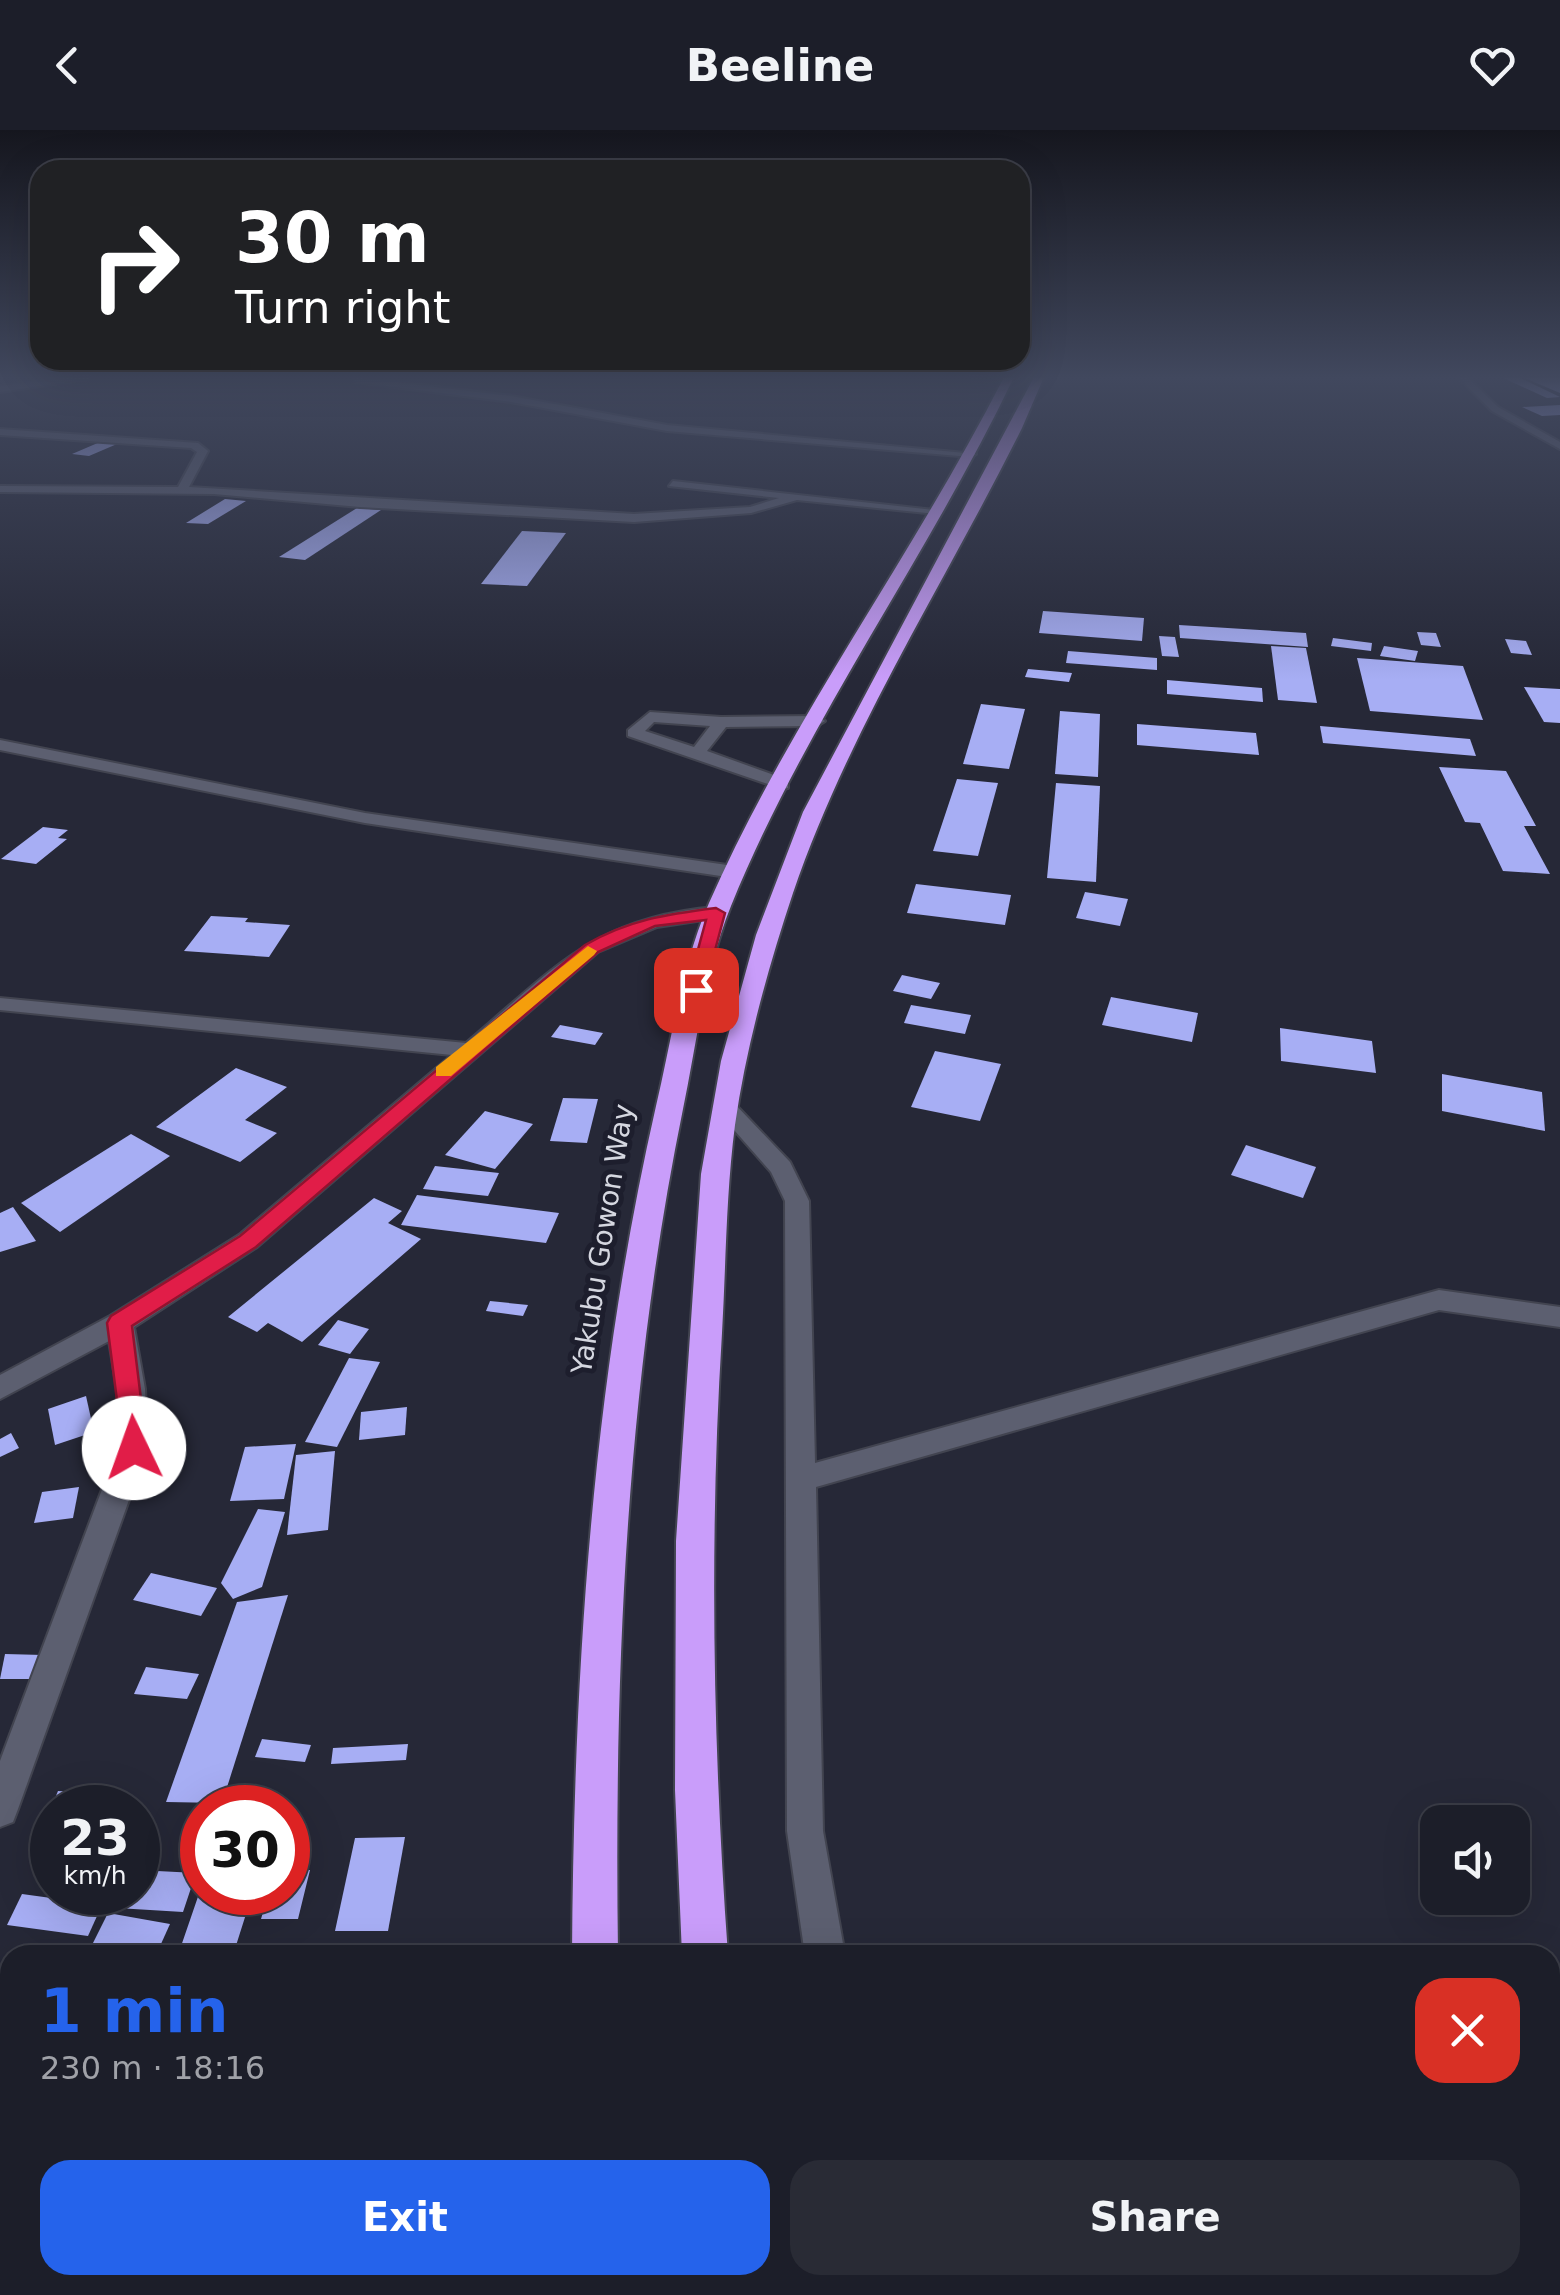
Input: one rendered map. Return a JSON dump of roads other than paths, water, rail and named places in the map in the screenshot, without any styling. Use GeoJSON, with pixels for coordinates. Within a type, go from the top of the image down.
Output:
{"type":"FeatureCollection","features":[{"type":"Feature","properties":{"kind":"highway","name":"Yakubu Gowon Way"},"geometry":{"type":"LineString","coordinates":[[596,1945],[593,1810],[608,1512],[654,1170],[716,913],[782,784],[957,478]]}},
{"type":"Feature","properties":{"kind":"highway"},"geometry":{"type":"LineString","coordinates":[[704,1945],[698,1869],[694,1575],[701,1379],[724,1106],[766,942],[830,773],[988,478]]}},
{"type":"Feature","properties":{"kind":"highway"},"geometry":{"type":"LineString","coordinates":[[918,544],[953,547]]}},
{"type":"Feature","properties":{"kind":"street"},"geometry":{"type":"LineString","coordinates":[[182,490],[188,478]]}},
{"type":"Feature","properties":{"kind":"street"},"geometry":{"type":"LineString","coordinates":[[674,484],[937,511]]}},
{"type":"Feature","properties":{"kind":"street"},"geometry":{"type":"LineString","coordinates":[[0,488],[182,490],[634,518],[751,510],[796,496]]}},
{"type":"Feature","properties":{"kind":"street"},"geometry":{"type":"LineString","coordinates":[[782,784],[634,733],[650,717],[722,722],[817,721]]}},
{"type":"Feature","properties":{"kind":"street"},"geometry":{"type":"LineString","coordinates":[[697,753],[722,722]]}},
{"type":"Feature","properties":{"kind":"street"},"geometry":{"type":"LineString","coordinates":[[0,745],[365,818],[734,872]]}},
{"type":"Feature","properties":{"kind":"street"},"geometry":{"type":"LineString","coordinates":[[0,1388],[120,1323],[248,1242],[591,948],[625,929],[653,920],[716,913]]}},
{"type":"Feature","properties":{"kind":"street"},"geometry":{"type":"LineString","coordinates":[[0,1004],[469,1050]]}},
{"type":"Feature","properties":{"kind":"street"},"geometry":{"type":"LineString","coordinates":[[724,1106],[781,1168],[797,1201],[805,1831],[823,1945]]}},
{"type":"Feature","properties":{"kind":"street"},"geometry":{"type":"LineString","coordinates":[[802,1479],[1439,1300],[1560,1317]]}},
{"type":"Feature","properties":{"kind":"street"},"geometry":{"type":"LineString","coordinates":[[0,1809],[134,1448],[120,1323]]}}]}
